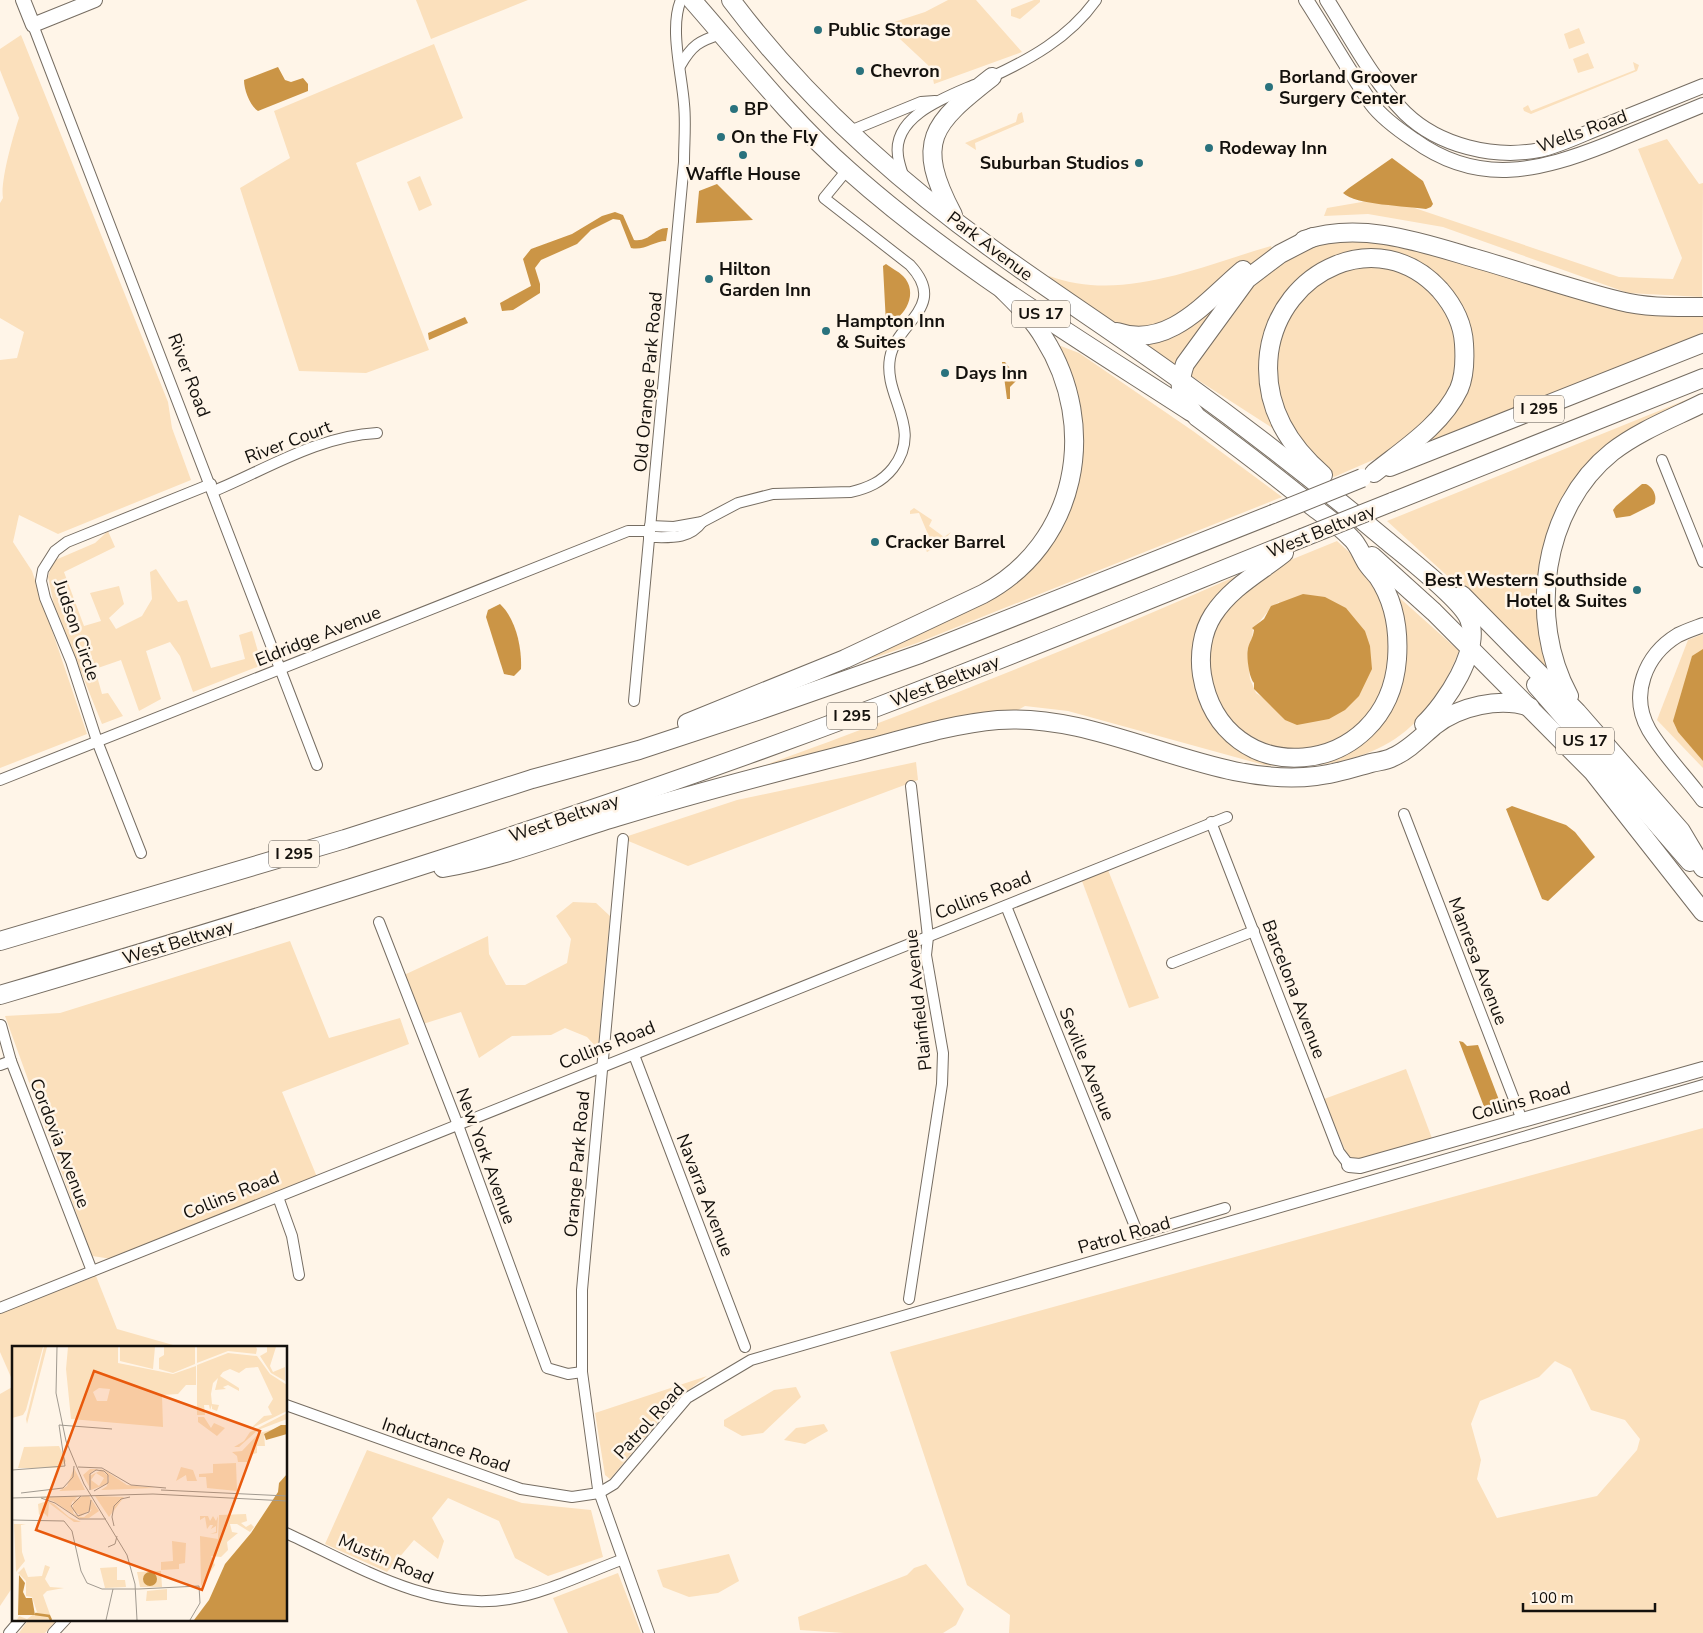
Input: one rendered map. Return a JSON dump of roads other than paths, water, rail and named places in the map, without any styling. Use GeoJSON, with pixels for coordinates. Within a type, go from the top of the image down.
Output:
{"type":"FeatureCollection","features":[{"type":"Feature","properties":{"kind":"highway","name":"Park Avenue"},"geometry":{"type":"LineString","coordinates":[[692,0],[797,121],[847,170],[1002,289],[1197,417]]}},
{"type":"Feature","properties":{"kind":"highway","name":"Park Avenue"},"geometry":{"type":"LineString","coordinates":[[731,0],[791,73],[850,131],[905,181],[989,247],[1180,379],[1314,480],[1421,569],[1464,609]]}},
{"type":"Feature","properties":{"kind":"highway"},"geometry":{"type":"LineString","coordinates":[[957,222],[938,186],[934,170],[932,152],[936,135],[943,120],[957,105],[992,77]]}},
{"type":"Feature","properties":{"kind":"highway"},"geometry":{"type":"LineString","coordinates":[[889,204],[905,181]]}},
{"type":"Feature","properties":{"kind":"highway"},"geometry":{"type":"LineString","coordinates":[[1106,328],[1130,337],[1146,336],[1175,327],[1246,268],[1277,249],[1313,237],[1351,233],[1393,236],[1621,301],[1674,307],[1703,307]]}},
{"type":"Feature","properties":{"kind":"highway"},"geometry":{"type":"LineString","coordinates":[[1197,417],[1183,399],[1180,379],[1185,364],[1246,279],[1280,254],[1313,237]]}},
{"type":"Feature","properties":{"kind":"highway"},"geometry":{"type":"LineString","coordinates":[[1368,476],[1419,437],[1443,413],[1459,388],[1465,363],[1463,333],[1451,302],[1432,281],[1412,268],[1393,261],[1367,258],[1339,263],[1316,275],[1294,295],[1274,332],[1268,362],[1269,388],[1276,415],[1285,435],[1312,466],[1483,614],[1577,712],[1681,831],[1703,868]]}},
{"type":"Feature","properties":{"kind":"highway"},"geometry":{"type":"LineString","coordinates":[[587,763],[844,659],[933,619],[1002,584],[1032,558],[1055,524],[1066,498],[1074,452],[1073,416],[1059,367],[1045,338],[1029,317],[1002,289]]}},
{"type":"Feature","properties":{"kind":"highway","name":"West Beltway"},"geometry":{"type":"LineString","coordinates":[[0,941],[363,833],[587,763],[638,750],[764,709],[911,657],[1703,343]]}},
{"type":"Feature","properties":{"kind":"highway","name":"West Beltway"},"geometry":{"type":"LineString","coordinates":[[0,995],[395,876],[657,787],[876,708],[1703,378]]}},
{"type":"Feature","properties":{"kind":"highway"},"geometry":{"type":"LineString","coordinates":[[1577,712],[1559,676],[1553,658],[1546,617],[1547,575],[1558,530],[1581,485],[1593,470],[1612,453],[1632,438],[1703,403]]}},
{"type":"Feature","properties":{"kind":"highway","name":"US 17"},"geometry":{"type":"LineString","coordinates":[[1197,417],[1352,539],[1470,647],[1592,772],[1703,912]]}},
{"type":"Feature","properties":{"kind":"highway"},"geometry":{"type":"LineString","coordinates":[[1302,538],[1225,599],[1207,626],[1201,656],[1206,695],[1216,715],[1238,739],[1262,752],[1285,758],[1321,756],[1354,741],[1368,728],[1383,708],[1395,678],[1398,644],[1393,609],[1384,588],[1352,539]]}},
{"type":"Feature","properties":{"kind":"highway"},"geometry":{"type":"LineString","coordinates":[[1373,762],[1409,737],[1441,705],[1464,666],[1470,647],[1472,630],[1464,609]]}},
{"type":"Feature","properties":{"kind":"highway","name":"US 17"},"geometry":{"type":"LineString","coordinates":[[1464,609],[1509,653],[1703,877]]}},
{"type":"Feature","properties":{"kind":"highway"},"geometry":{"type":"LineString","coordinates":[[395,876],[472,863],[620,816],[731,784],[945,728],[988,721],[1014,720],[1063,724],[1223,768],[1271,777],[1303,778],[1329,775],[1390,759],[1400,754],[1446,717],[1463,710],[1494,703],[1515,702],[1530,708]]}},
{"type":"Feature","properties":{"kind":"main road","name":"River Road"},"geometry":{"type":"LineString","coordinates":[[23,0],[33,25]]}},
{"type":"Feature","properties":{"kind":"main road"},"geometry":{"type":"LineString","coordinates":[[33,25],[95,0]]}},
{"type":"Feature","properties":{"kind":"main road","name":"Wells Road"},"geometry":{"type":"LineString","coordinates":[[1306,0],[1372,104],[1397,128],[1428,151],[1461,164],[1479,168],[1510,170],[1545,167],[1703,105]]}},
{"type":"Feature","properties":{"kind":"main road","name":"Wells Road"},"geometry":{"type":"LineString","coordinates":[[1327,0],[1385,90],[1406,114],[1433,133],[1452,143],[1476,149],[1515,153],[1540,150],[1566,142],[1703,86]]}},
{"type":"Feature","properties":{"kind":"main road"},"geometry":{"type":"LineString","coordinates":[[1703,625],[1680,634],[1667,643],[1652,658],[1645,672],[1640,703],[1650,731],[1703,800]]}},
{"type":"Feature","properties":{"kind":"main road","name":"Collins Road"},"geometry":{"type":"LineString","coordinates":[[1349,1165],[1360,1166],[1703,1069]]}},
{"type":"Feature","properties":{"kind":"street","name":"Old Orange Park Road"},"geometry":{"type":"LineString","coordinates":[[634,701],[684,162],[684,106],[676,29],[677,9],[681,0]]}},
{"type":"Feature","properties":{"kind":"street"},"geometry":{"type":"LineString","coordinates":[[905,181],[898,156],[898,144],[915,116],[936,101],[1017,66],[1056,41],[1076,24],[1096,0]]}},
{"type":"Feature","properties":{"kind":"street","name":"River Road"},"geometry":{"type":"LineString","coordinates":[[33,25],[212,487],[317,765]]}},
{"type":"Feature","properties":{"kind":"street"},"geometry":{"type":"LineString","coordinates":[[680,66],[690,50],[697,44],[722,34]]}},
{"type":"Feature","properties":{"kind":"street"},"geometry":{"type":"LineString","coordinates":[[850,131],[921,102],[936,101]]}},
{"type":"Feature","properties":{"kind":"street","name":"Eldridge Avenue"},"geometry":{"type":"LineString","coordinates":[[0,780],[628,531],[650,531],[702,522],[723,510],[754,498],[787,492],[851,492],[863,490],[882,478],[900,457],[904,444],[904,422],[890,377],[889,360],[899,336],[919,313],[923,299],[923,286],[920,278],[910,265],[824,198],[847,170]]}},
{"type":"Feature","properties":{"kind":"street","name":"River Court"},"geometry":{"type":"LineString","coordinates":[[212,487],[289,456],[353,434],[376,433]]}},
{"type":"Feature","properties":{"kind":"street"},"geometry":{"type":"LineString","coordinates":[[1662,460],[1703,562]]}},
{"type":"Feature","properties":{"kind":"street","name":"Judson Circle"},"geometry":{"type":"LineString","coordinates":[[141,853],[97,741],[71,661],[45,598],[41,582],[43,570],[55,551],[66,542],[212,487]]}},
{"type":"Feature","properties":{"kind":"street","name":"Plainfield Avenue"},"geometry":{"type":"LineString","coordinates":[[909,1299],[942,1084],[943,1053],[926,955],[928,937],[910,786]]}},
{"type":"Feature","properties":{"kind":"street","name":"Manresa Avenue"},"geometry":{"type":"LineString","coordinates":[[1404,814],[1522,1120]]}},
{"type":"Feature","properties":{"kind":"street","name":"Collins Road"},"geometry":{"type":"LineString","coordinates":[[0,1308],[1227,817]]}},
{"type":"Feature","properties":{"kind":"street","name":"Barcelona Avenue"},"geometry":{"type":"LineString","coordinates":[[1211,822],[1339,1152],[1349,1165]]}},
{"type":"Feature","properties":{"kind":"street","name":"Orange Park Road"},"geometry":{"type":"LineString","coordinates":[[622,839],[582,1290],[582,1372],[599,1493],[621,1560],[649,1633]]}},
{"type":"Feature","properties":{"kind":"street","name":"Seville Avenue"},"geometry":{"type":"LineString","coordinates":[[1006,906],[1138,1234],[1225,1208]]}},
{"type":"Feature","properties":{"kind":"street","name":"New York Avenue"},"geometry":{"type":"LineString","coordinates":[[379,922],[458,1125],[547,1368],[568,1374],[582,1372]]}},
{"type":"Feature","properties":{"kind":"street"},"geometry":{"type":"LineString","coordinates":[[1172,963],[1254,931]]}},
{"type":"Feature","properties":{"kind":"street","name":"Cordovia Avenue"},"geometry":{"type":"LineString","coordinates":[[1,1026],[12,1061],[92,1271]]}},
{"type":"Feature","properties":{"kind":"street","name":"Navarra Avenue"},"geometry":{"type":"LineString","coordinates":[[634,1055],[746,1347]]}},
{"type":"Feature","properties":{"kind":"street"},"geometry":{"type":"LineString","coordinates":[[0,1065],[12,1061]]}},
{"type":"Feature","properties":{"kind":"street","name":"Patrol Road"},"geometry":{"type":"LineString","coordinates":[[599,1493],[614,1484],[686,1398],[751,1360],[1703,1085]]}},
{"type":"Feature","properties":{"kind":"street"},"geometry":{"type":"LineString","coordinates":[[278,1197],[292,1236],[299,1275]]}},
{"type":"Feature","properties":{"kind":"street","name":"Inductance Road"},"geometry":{"type":"LineString","coordinates":[[288,1406],[521,1489],[572,1497],[599,1493]]}},
{"type":"Feature","properties":{"kind":"street","name":"Mustin Road"},"geometry":{"type":"LineString","coordinates":[[288,1534],[409,1589],[456,1600],[509,1599],[532,1593],[621,1560]]}},
{"type":"Feature","properties":{"kind":"street"},"geometry":{"type":"LineString","coordinates":[[9,1633],[20,1620]]}},
{"type":"Feature","properties":{"kind":"street"},"geometry":{"type":"LineString","coordinates":[[53,1633],[65,1620]]}},
{"type":"Feature","properties":{"kind":"place","name":"Public Storage"},"geometry":{"type":"Point","coordinates":[818,30]}},
{"type":"Feature","properties":{"kind":"place","name":"Chevron"},"geometry":{"type":"Point","coordinates":[860,71]}},
{"type":"Feature","properties":{"kind":"place","name":"Borland Groover Surgery Center"},"geometry":{"type":"Point","coordinates":[1269,87]}},
{"type":"Feature","properties":{"kind":"place","name":"BP"},"geometry":{"type":"Point","coordinates":[734,109]}},
{"type":"Feature","properties":{"kind":"place","name":"On the Fly"},"geometry":{"type":"Point","coordinates":[721,137]}},
{"type":"Feature","properties":{"kind":"place","name":"Rodeway Inn"},"geometry":{"type":"Point","coordinates":[1209,148]}},
{"type":"Feature","properties":{"kind":"place","name":"Waffle House"},"geometry":{"type":"Point","coordinates":[743,155]}},
{"type":"Feature","properties":{"kind":"place","name":"Suburban Studios"},"geometry":{"type":"Point","coordinates":[1139,163]}},
{"type":"Feature","properties":{"kind":"place","name":"Hilton Garden Inn"},"geometry":{"type":"Point","coordinates":[709,279]}},
{"type":"Feature","properties":{"kind":"place","name":"Hampton Inn & Suites"},"geometry":{"type":"Point","coordinates":[826,331]}},
{"type":"Feature","properties":{"kind":"place","name":"Days Inn"},"geometry":{"type":"Point","coordinates":[945,373]}},
{"type":"Feature","properties":{"kind":"place","name":"Cracker Barrel"},"geometry":{"type":"Point","coordinates":[875,542]}},
{"type":"Feature","properties":{"kind":"place","name":"Best Western Southside Hotel & Suites"},"geometry":{"type":"Point","coordinates":[1637,590]}}]}
